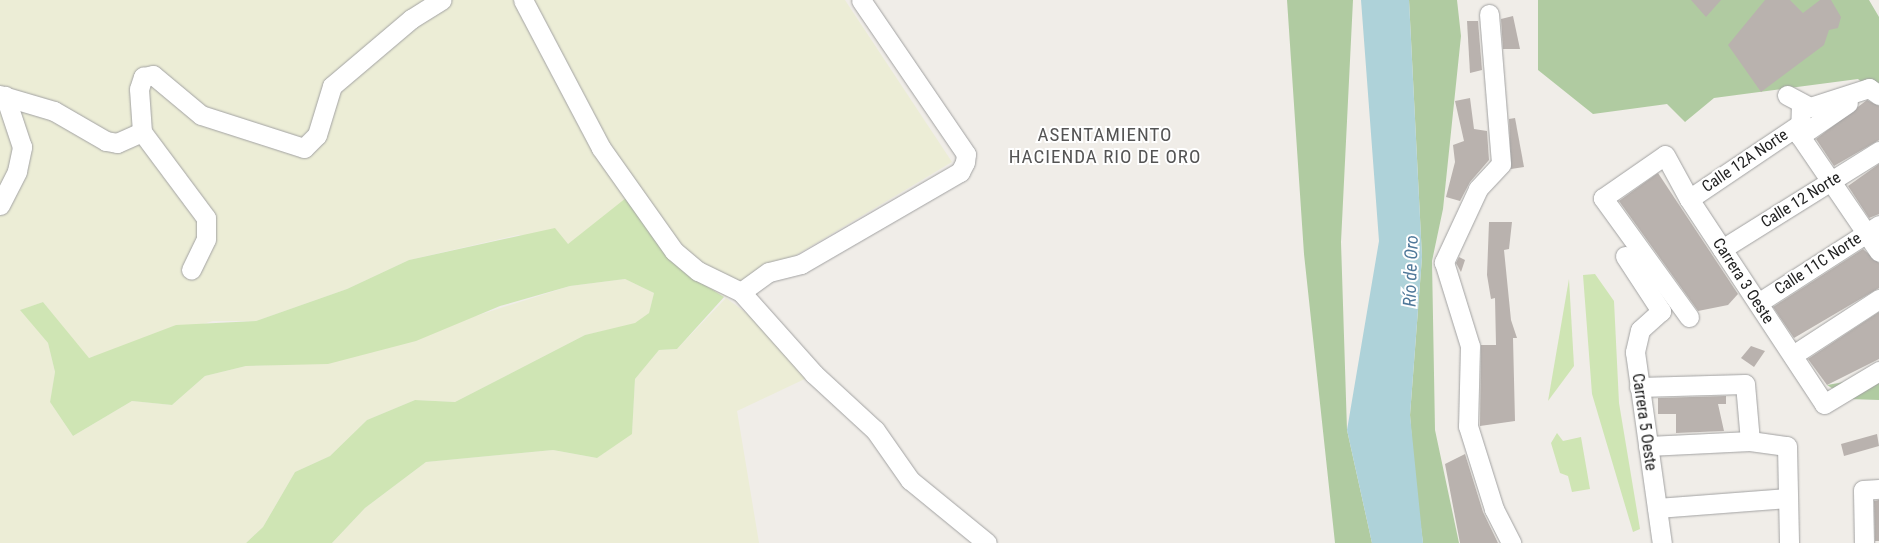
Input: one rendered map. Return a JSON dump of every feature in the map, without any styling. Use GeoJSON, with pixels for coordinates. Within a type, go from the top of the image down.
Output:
{"type":"FeatureCollection","features":[{"type":"Feature","properties":{"kind":"street"},"geometry":{"type":"LineString","coordinates":[[191,270],[206,240],[206,218],[142,132],[138,89],[143,77],[153,75],[201,115],[304,148],[318,135],[332,86],[411,20],[442,0]]}},
{"type":"Feature","properties":{"kind":"street"},"geometry":{"type":"LineString","coordinates":[[523,0],[601,148],[674,251],[698,271],[741,292],[814,374],[875,430],[910,480],[987,543]]}},
{"type":"Feature","properties":{"kind":"street"},"geometry":{"type":"LineString","coordinates":[[741,292],[769,272],[801,264],[960,172],[965,162],[966,154],[861,0]]}},
{"type":"Feature","properties":{"kind":"street"},"geometry":{"type":"LineString","coordinates":[[1489,14],[1501,164],[1478,190],[1444,262],[1470,346],[1468,426],[1494,509],[1511,543]]}},
{"type":"Feature","properties":{"kind":"street"},"geometry":{"type":"LineString","coordinates":[[1874,92],[1822,105],[1794,100],[1800,130],[1831,181],[1873,229],[1879,252]]}},
{"type":"Feature","properties":{"kind":"street","name":"Calle 12A Norte"},"geometry":{"type":"LineString","coordinates":[[1689,199],[1800,130],[1874,92]]}},
{"type":"Feature","properties":{"kind":"street"},"geometry":{"type":"LineString","coordinates":[[3,96],[54,111],[111,143],[142,132]]}},
{"type":"Feature","properties":{"kind":"street"},"geometry":{"type":"LineString","coordinates":[[0,205],[17,172],[22,147],[3,96]]}},
{"type":"Feature","properties":{"kind":"street","name":"Calle 12 Norte"},"geometry":{"type":"LineString","coordinates":[[1722,249],[1879,151]]}},
{"type":"Feature","properties":{"kind":"street","name":"Carrera 3 Oeste"},"geometry":{"type":"LineString","coordinates":[[1689,317],[1603,198],[1665,156],[1689,199],[1824,404],[1879,371]]}},
{"type":"Feature","properties":{"kind":"street","name":"Calle 11C Norte"},"geometry":{"type":"LineString","coordinates":[[1758,303],[1873,229]]}},
{"type":"Feature","properties":{"kind":"street","name":"Carrera 5 Oeste"},"geometry":{"type":"LineString","coordinates":[[1625,256],[1661,311],[1640,330],[1635,344],[1639,387],[1662,543]]}},
{"type":"Feature","properties":{"kind":"street"},"geometry":{"type":"LineString","coordinates":[[1793,356],[1879,299]]}},
{"type":"Feature","properties":{"kind":"street"},"geometry":{"type":"LineString","coordinates":[[1639,387],[1744,384],[1750,441]]}},
{"type":"Feature","properties":{"kind":"street"},"geometry":{"type":"LineString","coordinates":[[1648,446],[1750,441],[1787,446],[1789,543]]}},
{"type":"Feature","properties":{"kind":"street"},"geometry":{"type":"LineString","coordinates":[[1864,543],[1871,489]]}},
{"type":"Feature","properties":{"kind":"street"},"geometry":{"type":"LineString","coordinates":[[1657,508],[1788,498]]}},
{"type":"Feature","properties":{"kind":"green space"},"geometry":{"type":"Polygon","coordinates":[[[0,0],[845,0],[952,162],[726,297],[593,229],[568,244],[518,235],[409,260],[347,289],[256,321],[213,321],[88,358],[43,302],[21,310],[48,343],[55,372],[50,402],[73,436],[132,401],[172,405],[205,376],[246,366],[328,363],[570,286],[625,279],[654,293],[649,313],[635,324],[585,335],[455,402],[415,400],[367,420],[330,456],[295,472],[263,527],[246,543],[0,543],[0,0]]]}},
{"type":"Feature","properties":{"kind":"green space"},"geometry":{"type":"Polygon","coordinates":[[[1287,0],[1353,0],[1341,242],[1347,430],[1372,543],[1335,543],[1304,254],[1287,0]]]}},
{"type":"Feature","properties":{"kind":"green space"},"geometry":{"type":"Polygon","coordinates":[[[1409,0],[1457,0],[1461,36],[1443,209],[1432,261],[1435,430],[1459,543],[1423,543],[1415,482],[1410,415],[1422,257],[1409,0]]]}},
{"type":"Feature","properties":{"kind":"green space"},"geometry":{"type":"Polygon","coordinates":[[[1538,0],[1869,0],[1879,17],[1879,98],[1858,79],[1714,98],[1685,122],[1667,104],[1593,114],[1538,70],[1538,0]]]}},
{"type":"Feature","properties":{"kind":"green space"},"geometry":{"type":"Polygon","coordinates":[[[631,194],[692,277],[724,297],[677,349],[659,350],[635,379],[632,434],[597,458],[553,450],[426,462],[365,508],[332,543],[246,543],[263,527],[295,472],[330,456],[367,420],[415,400],[455,402],[585,335],[635,323],[649,313],[654,293],[625,279],[570,286],[500,306],[416,341],[328,364],[246,366],[205,376],[172,405],[132,401],[73,436],[50,402],[55,372],[48,343],[20,310],[43,302],[89,358],[176,325],[256,321],[347,289],[409,260],[555,228],[568,244],[631,194]]]}},
{"type":"Feature","properties":{"kind":"green space"},"geometry":{"type":"Polygon","coordinates":[[[1595,274],[1614,301],[1619,403],[1640,529],[1633,532],[1592,394],[1583,275],[1595,274]]]}},
{"type":"Feature","properties":{"kind":"green space"},"geometry":{"type":"Polygon","coordinates":[[[1569,279],[1574,366],[1548,401],[1569,279]]]}},
{"type":"Feature","properties":{"kind":"green space"},"geometry":{"type":"Polygon","coordinates":[[[726,298],[772,332],[811,376],[737,411],[759,543],[332,543],[365,508],[426,462],[553,450],[597,458],[632,433],[635,379],[659,350],[677,349],[726,298]]]}},
{"type":"Feature","properties":{"kind":"green space"},"geometry":{"type":"Polygon","coordinates":[[[1879,376],[1879,400],[1849,399],[1827,385],[1879,376]]]}},
{"type":"Feature","properties":{"kind":"green space"},"geometry":{"type":"Polygon","coordinates":[[[1557,433],[1563,441],[1581,437],[1590,489],[1572,492],[1568,476],[1560,473],[1551,443],[1557,433]]]}},
{"type":"Feature","properties":{"kind":"water","name":"Río de Oro"},"geometry":{"type":"Polygon","coordinates":[[[1361,0],[1409,0],[1422,257],[1410,415],[1423,543],[1372,543],[1347,430],[1379,241],[1361,0]]]}},
{"type":"Feature","properties":{"kind":"building"},"geometry":{"type":"Polygon","coordinates":[[[1691,0],[1721,0],[1706,17],[1691,0]]]}},
{"type":"Feature","properties":{"kind":"building"},"geometry":{"type":"Polygon","coordinates":[[[1765,0],[1790,0],[1803,13],[1820,0],[1831,0],[1841,17],[1838,28],[1829,30],[1824,45],[1761,92],[1728,45],[1765,0]]]}},
{"type":"Feature","properties":{"kind":"building"},"geometry":{"type":"Polygon","coordinates":[[[1513,16],[1520,49],[1503,49],[1501,19],[1513,16]]]}},
{"type":"Feature","properties":{"kind":"building"},"geometry":{"type":"Polygon","coordinates":[[[1467,21],[1478,21],[1482,70],[1470,73],[1467,21]]]}},
{"type":"Feature","properties":{"kind":"building"},"geometry":{"type":"Polygon","coordinates":[[[1470,98],[1474,129],[1487,131],[1489,160],[1470,182],[1460,201],[1446,197],[1455,162],[1453,145],[1464,141],[1455,101],[1470,98]]]}},
{"type":"Feature","properties":{"kind":"building"},"geometry":{"type":"Polygon","coordinates":[[[1867,100],[1879,106],[1879,140],[1834,166],[1816,139],[1867,100]]]}},
{"type":"Feature","properties":{"kind":"building"},"geometry":{"type":"Polygon","coordinates":[[[1515,118],[1524,167],[1511,169],[1509,119],[1515,118]]]}},
{"type":"Feature","properties":{"kind":"building"},"geometry":{"type":"Polygon","coordinates":[[[1879,164],[1879,214],[1869,218],[1848,186],[1879,164]]]}},
{"type":"Feature","properties":{"kind":"building"},"geometry":{"type":"Polygon","coordinates":[[[1658,173],[1738,294],[1728,305],[1698,311],[1619,201],[1658,173]]]}},
{"type":"Feature","properties":{"kind":"building"},"geometry":{"type":"Polygon","coordinates":[[[1489,222],[1512,222],[1509,249],[1504,250],[1511,320],[1517,338],[1513,338],[1515,421],[1480,426],[1481,345],[1496,345],[1495,298],[1491,299],[1487,275],[1489,222]]]}},
{"type":"Feature","properties":{"kind":"building"},"geometry":{"type":"Polygon","coordinates":[[[1863,249],[1879,263],[1879,288],[1794,338],[1773,307],[1863,249]]]}},
{"type":"Feature","properties":{"kind":"building"},"geometry":{"type":"Polygon","coordinates":[[[1459,257],[1465,260],[1461,272],[1456,263],[1459,257]]]}},
{"type":"Feature","properties":{"kind":"building"},"geometry":{"type":"Polygon","coordinates":[[[1879,312],[1879,359],[1827,385],[1808,359],[1879,312]]]}},
{"type":"Feature","properties":{"kind":"building"},"geometry":{"type":"Polygon","coordinates":[[[1751,346],[1765,351],[1754,367],[1741,358],[1751,346]]]}},
{"type":"Feature","properties":{"kind":"building"},"geometry":{"type":"Polygon","coordinates":[[[1726,396],[1726,404],[1718,404],[1724,431],[1676,433],[1676,414],[1658,414],[1658,398],[1726,396]]]}},
{"type":"Feature","properties":{"kind":"building"},"geometry":{"type":"Polygon","coordinates":[[[1877,434],[1879,446],[1844,456],[1841,444],[1877,434]]]}},
{"type":"Feature","properties":{"kind":"building"},"geometry":{"type":"Polygon","coordinates":[[[1465,454],[1483,512],[1498,543],[1460,543],[1445,464],[1465,454]]]}},
{"type":"Feature","properties":{"kind":"building"},"geometry":{"type":"Polygon","coordinates":[[[1879,500],[1879,541],[1875,541],[1874,501],[1879,500]]]}},
{"type":"Feature","properties":{"kind":"district","name":"ASENTAMIENTO HACIENDA RIO DE ORO"},"geometry":{"type":"Point","coordinates":[1105,146]}}]}
